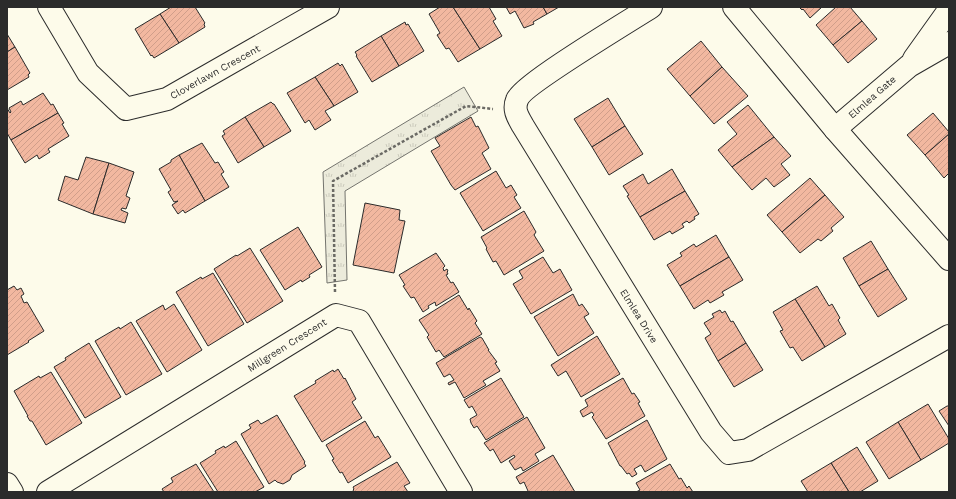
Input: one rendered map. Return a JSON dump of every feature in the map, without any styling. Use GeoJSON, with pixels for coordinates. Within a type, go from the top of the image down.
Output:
{"type":"FeatureCollection","features":[{"type":"Feature","properties":{"kind":"street","name":"Cloverlawn Crescent"},"geometry":{"type":"LineString","coordinates":[[49,7],[88,73],[126,109],[167,99],[328,7]]}},
{"type":"Feature","properties":{"kind":"street"},"geometry":{"type":"LineString","coordinates":[[515,111],[517,99],[537,81],[651,7]]}},
{"type":"Feature","properties":{"kind":"street"},"geometry":{"type":"LineString","coordinates":[[734,7],[835,129],[949,259]]}},
{"type":"Feature","properties":{"kind":"street","name":"Elmlea Gate"},"geometry":{"type":"LineString","coordinates":[[909,66],[949,10]]}},
{"type":"Feature","properties":{"kind":"street","name":"Elmlea Gate"},"geometry":{"type":"LineString","coordinates":[[835,129],[909,66],[949,43]]}},
{"type":"Feature","properties":{"kind":"street","name":"Elmlea Drive"},"geometry":{"type":"LineString","coordinates":[[515,111],[711,432],[729,453],[748,450],[949,336]]}},
{"type":"Feature","properties":{"kind":"street","name":"Millgreen Crescent"},"geometry":{"type":"LineString","coordinates":[[48,492],[336,315],[359,321],[461,492]]}},
{"type":"Feature","properties":{"kind":"street"},"geometry":{"type":"LineString","coordinates":[[7,484],[12,492]]}},
{"type":"Feature","properties":{"kind":"path"},"geometry":{"type":"LineString","coordinates":[[336,315],[333,181],[466,106],[515,111]]}},
{"type":"Feature","properties":{"kind":"green space"},"geometry":{"type":"Polygon","coordinates":[[[464,87],[478,111],[345,191],[347,280],[327,283],[323,172],[464,87]]]}},
{"type":"Feature","properties":{"kind":"building"},"geometry":{"type":"Polygon","coordinates":[[[171,7],[195,7],[205,23],[205,27],[179,43],[160,14],[171,7]]]}},
{"type":"Feature","properties":{"kind":"building"},"geometry":{"type":"Polygon","coordinates":[[[440,7],[453,7],[480,49],[458,62],[449,48],[446,49],[437,35],[440,33],[429,14],[440,7]]]}},
{"type":"Feature","properties":{"kind":"building"},"geometry":{"type":"Polygon","coordinates":[[[453,7],[489,7],[496,19],[493,21],[502,36],[480,49],[453,7]]]}},
{"type":"Feature","properties":{"kind":"building"},"geometry":{"type":"Polygon","coordinates":[[[506,7],[543,7],[547,14],[533,22],[534,24],[524,28],[515,11],[510,14],[506,7]]]}},
{"type":"Feature","properties":{"kind":"building"},"geometry":{"type":"Polygon","coordinates":[[[543,7],[559,7],[547,14],[543,7]]]}},
{"type":"Feature","properties":{"kind":"building"},"geometry":{"type":"Polygon","coordinates":[[[799,7],[822,7],[810,18],[803,9],[802,10],[799,7]]]}},
{"type":"Feature","properties":{"kind":"building"},"geometry":{"type":"Polygon","coordinates":[[[836,7],[850,7],[862,21],[833,45],[816,25],[836,7]]]}},
{"type":"Feature","properties":{"kind":"building"},"geometry":{"type":"Polygon","coordinates":[[[160,14],[179,43],[154,58],[152,55],[151,56],[135,29],[160,14]]]}},
{"type":"Feature","properties":{"kind":"building"},"geometry":{"type":"Polygon","coordinates":[[[862,21],[877,39],[848,63],[833,45],[862,21]]]}},
{"type":"Feature","properties":{"kind":"building"},"geometry":{"type":"Polygon","coordinates":[[[405,22],[406,25],[408,24],[424,51],[399,66],[381,36],[405,22]]]}},
{"type":"Feature","properties":{"kind":"building"},"geometry":{"type":"Polygon","coordinates":[[[7,34],[15,47],[7,52],[7,34]]]}},
{"type":"Feature","properties":{"kind":"building"},"geometry":{"type":"Polygon","coordinates":[[[381,36],[399,66],[372,82],[355,52],[381,36]]]}},
{"type":"Feature","properties":{"kind":"building"},"geometry":{"type":"Polygon","coordinates":[[[701,41],[722,67],[690,96],[667,69],[701,41]]]}},
{"type":"Feature","properties":{"kind":"building"},"geometry":{"type":"Polygon","coordinates":[[[15,47],[30,73],[28,75],[29,77],[7,90],[7,52],[15,47]]]}},
{"type":"Feature","properties":{"kind":"building"},"geometry":{"type":"Polygon","coordinates":[[[338,63],[340,66],[342,64],[358,92],[334,106],[315,77],[338,63]]]}},
{"type":"Feature","properties":{"kind":"building"},"geometry":{"type":"Polygon","coordinates":[[[722,67],[748,96],[714,124],[690,96],[722,67]]]}},
{"type":"Feature","properties":{"kind":"building"},"geometry":{"type":"Polygon","coordinates":[[[315,77],[334,106],[325,111],[331,120],[315,130],[309,120],[305,123],[287,93],[315,77]]]}},
{"type":"Feature","properties":{"kind":"building"},"geometry":{"type":"Polygon","coordinates":[[[43,93],[51,105],[53,104],[58,113],[11,140],[7,133],[7,108],[10,113],[9,108],[21,101],[23,105],[43,93]]]}},
{"type":"Feature","properties":{"kind":"building"},"geometry":{"type":"Polygon","coordinates":[[[608,98],[625,126],[592,147],[574,119],[608,98]]]}},
{"type":"Feature","properties":{"kind":"building"},"geometry":{"type":"Polygon","coordinates":[[[271,102],[274,104],[291,131],[264,147],[245,117],[271,102]]]}},
{"type":"Feature","properties":{"kind":"building"},"geometry":{"type":"Polygon","coordinates":[[[748,105],[774,137],[732,167],[718,150],[737,134],[727,122],[748,105]]]}},
{"type":"Feature","properties":{"kind":"building"},"geometry":{"type":"Polygon","coordinates":[[[58,113],[69,136],[48,149],[50,152],[39,159],[37,155],[25,163],[11,140],[58,113]]]}},
{"type":"Feature","properties":{"kind":"building"},"geometry":{"type":"Polygon","coordinates":[[[933,113],[949,132],[949,134],[925,155],[907,135],[933,113]]]}},
{"type":"Feature","properties":{"kind":"building"},"geometry":{"type":"Polygon","coordinates":[[[245,117],[264,147],[238,163],[222,136],[225,134],[223,131],[245,117]]]}},
{"type":"Feature","properties":{"kind":"building"},"geometry":{"type":"Polygon","coordinates":[[[471,117],[476,127],[478,126],[489,148],[482,153],[491,169],[455,190],[431,151],[440,146],[435,138],[471,117]]]}},
{"type":"Feature","properties":{"kind":"building"},"geometry":{"type":"Polygon","coordinates":[[[625,126],[643,154],[609,175],[592,147],[625,126]]]}},
{"type":"Feature","properties":{"kind":"building"},"geometry":{"type":"Polygon","coordinates":[[[949,134],[949,173],[944,178],[925,155],[949,134]]]}},
{"type":"Feature","properties":{"kind":"building"},"geometry":{"type":"Polygon","coordinates":[[[774,137],[791,156],[781,164],[790,175],[774,187],[766,178],[752,190],[732,167],[774,137]]]}},
{"type":"Feature","properties":{"kind":"building"},"geometry":{"type":"Polygon","coordinates":[[[202,143],[215,163],[218,162],[224,172],[221,174],[229,187],[205,201],[179,155],[202,143]]]}},
{"type":"Feature","properties":{"kind":"building"},"geometry":{"type":"Polygon","coordinates":[[[179,155],[205,201],[185,213],[183,210],[178,214],[172,205],[178,201],[174,202],[168,192],[171,190],[159,169],[179,155]]]}},
{"type":"Feature","properties":{"kind":"building"},"geometry":{"type":"Polygon","coordinates":[[[86,157],[109,163],[93,214],[58,200],[65,176],[78,180],[86,157]]]}},
{"type":"Feature","properties":{"kind":"building"},"geometry":{"type":"Polygon","coordinates":[[[109,163],[134,172],[126,196],[130,198],[126,209],[122,208],[121,210],[128,213],[125,223],[93,214],[109,163]]]}},
{"type":"Feature","properties":{"kind":"building"},"geometry":{"type":"Polygon","coordinates":[[[672,169],[685,191],[640,217],[627,196],[629,195],[623,186],[643,174],[648,184],[672,169]]]}},
{"type":"Feature","properties":{"kind":"building"},"geometry":{"type":"Polygon","coordinates":[[[496,171],[506,188],[511,185],[517,195],[514,197],[521,208],[483,231],[460,193],[496,171]]]}},
{"type":"Feature","properties":{"kind":"building"},"geometry":{"type":"Polygon","coordinates":[[[810,178],[825,195],[782,232],[767,215],[810,178]]]}},
{"type":"Feature","properties":{"kind":"building"},"geometry":{"type":"Polygon","coordinates":[[[685,191],[699,214],[689,223],[687,221],[682,224],[684,227],[672,234],[670,231],[654,240],[640,217],[685,191]]]}},
{"type":"Feature","properties":{"kind":"building"},"geometry":{"type":"Polygon","coordinates":[[[825,195],[844,217],[831,228],[833,231],[821,241],[818,239],[800,253],[782,232],[825,195]]]}},
{"type":"Feature","properties":{"kind":"building"},"geometry":{"type":"Polygon","coordinates":[[[365,203],[400,210],[399,220],[405,221],[394,273],[353,265],[365,203]]]}},
{"type":"Feature","properties":{"kind":"building"},"geometry":{"type":"Polygon","coordinates":[[[524,211],[536,232],[534,235],[544,251],[504,275],[496,261],[493,262],[481,237],[524,211]]]}},
{"type":"Feature","properties":{"kind":"building"},"geometry":{"type":"Polygon","coordinates":[[[298,227],[322,267],[309,275],[310,277],[302,282],[301,280],[285,290],[260,250],[298,227]]]}},
{"type":"Feature","properties":{"kind":"building"},"geometry":{"type":"Polygon","coordinates":[[[716,235],[729,257],[680,286],[667,265],[682,256],[680,253],[694,244],[696,247],[716,235]]]}},
{"type":"Feature","properties":{"kind":"building"},"geometry":{"type":"Polygon","coordinates":[[[871,241],[888,269],[859,286],[843,258],[871,241]]]}},
{"type":"Feature","properties":{"kind":"building"},"geometry":{"type":"Polygon","coordinates":[[[250,248],[283,301],[247,323],[214,269],[250,248]]]}},
{"type":"Feature","properties":{"kind":"building"},"geometry":{"type":"Polygon","coordinates":[[[436,253],[445,266],[443,268],[444,271],[447,269],[448,271],[448,274],[446,275],[451,283],[453,282],[459,292],[436,306],[435,302],[428,306],[429,308],[423,312],[414,297],[411,298],[403,286],[405,285],[399,275],[436,253]]]}},
{"type":"Feature","properties":{"kind":"building"},"geometry":{"type":"Polygon","coordinates":[[[543,257],[553,273],[560,269],[572,290],[531,314],[513,284],[523,278],[519,271],[543,257]]]}},
{"type":"Feature","properties":{"kind":"building"},"geometry":{"type":"Polygon","coordinates":[[[729,257],[743,280],[722,292],[724,295],[710,303],[708,300],[694,309],[680,286],[729,257]]]}},
{"type":"Feature","properties":{"kind":"building"},"geometry":{"type":"Polygon","coordinates":[[[888,269],[907,299],[878,317],[859,286],[888,269]]]}},
{"type":"Feature","properties":{"kind":"building"},"geometry":{"type":"Polygon","coordinates":[[[213,273],[244,324],[208,346],[176,292],[201,277],[202,279],[213,273]]]}},
{"type":"Feature","properties":{"kind":"building"},"geometry":{"type":"Polygon","coordinates":[[[14,286],[17,290],[21,288],[24,294],[21,296],[24,303],[27,302],[44,331],[7,355],[7,290],[14,286]]]}},
{"type":"Feature","properties":{"kind":"building"},"geometry":{"type":"Polygon","coordinates":[[[817,286],[829,306],[832,304],[840,318],[838,320],[846,334],[825,347],[795,299],[817,286]]]}},
{"type":"Feature","properties":{"kind":"building"},"geometry":{"type":"Polygon","coordinates":[[[573,294],[579,306],[582,304],[589,314],[584,317],[594,333],[558,356],[534,317],[573,294]]]}},
{"type":"Feature","properties":{"kind":"building"},"geometry":{"type":"Polygon","coordinates":[[[459,295],[477,321],[475,323],[482,334],[444,357],[439,350],[436,352],[427,337],[429,335],[419,320],[459,295]]]}},
{"type":"Feature","properties":{"kind":"building"},"geometry":{"type":"Polygon","coordinates":[[[795,299],[825,347],[802,361],[793,347],[790,348],[780,331],[783,330],[773,312],[795,299]]]}},
{"type":"Feature","properties":{"kind":"building"},"geometry":{"type":"Polygon","coordinates":[[[174,304],[202,350],[167,372],[136,321],[163,305],[165,310],[174,304]]]}},
{"type":"Feature","properties":{"kind":"building"},"geometry":{"type":"Polygon","coordinates":[[[720,310],[722,313],[725,311],[731,322],[733,321],[746,343],[718,361],[705,338],[711,334],[704,323],[714,317],[712,314],[720,310]]]}},
{"type":"Feature","properties":{"kind":"building"},"geometry":{"type":"Polygon","coordinates":[[[131,322],[162,374],[126,395],[95,341],[131,322]]]}},
{"type":"Feature","properties":{"kind":"building"},"geometry":{"type":"Polygon","coordinates":[[[597,336],[620,374],[581,397],[566,371],[558,376],[551,365],[597,336]]]}},
{"type":"Feature","properties":{"kind":"building"},"geometry":{"type":"Polygon","coordinates":[[[480,337],[497,362],[495,363],[500,371],[483,381],[486,385],[464,398],[455,382],[449,385],[448,383],[454,380],[450,374],[444,377],[436,363],[480,337]]]}},
{"type":"Feature","properties":{"kind":"building"},"geometry":{"type":"Polygon","coordinates":[[[89,343],[121,397],[85,418],[54,367],[66,360],[65,358],[89,343]]]}},
{"type":"Feature","properties":{"kind":"building"},"geometry":{"type":"Polygon","coordinates":[[[746,343],[763,370],[734,387],[718,361],[746,343]]]}},
{"type":"Feature","properties":{"kind":"building"},"geometry":{"type":"Polygon","coordinates":[[[338,369],[344,379],[345,378],[356,399],[352,402],[362,418],[322,442],[294,396],[316,383],[315,381],[333,370],[334,372],[338,369]]]}},
{"type":"Feature","properties":{"kind":"building"},"geometry":{"type":"Polygon","coordinates":[[[51,372],[82,423],[46,445],[32,421],[30,421],[27,416],[14,391],[39,376],[40,378],[51,372]]]}},
{"type":"Feature","properties":{"kind":"building"},"geometry":{"type":"Polygon","coordinates":[[[501,378],[524,417],[486,440],[477,426],[474,428],[471,423],[470,419],[477,415],[472,406],[469,408],[464,400],[501,378]]]}},
{"type":"Feature","properties":{"kind":"building"},"geometry":{"type":"Polygon","coordinates":[[[623,378],[632,394],[634,393],[640,402],[638,403],[645,416],[606,439],[592,417],[594,415],[592,412],[583,417],[580,411],[588,406],[585,400],[623,378]]]}},
{"type":"Feature","properties":{"kind":"building"},"geometry":{"type":"Polygon","coordinates":[[[928,404],[949,439],[949,443],[921,460],[898,422],[928,404]]]}},
{"type":"Feature","properties":{"kind":"building"},"geometry":{"type":"Polygon","coordinates":[[[949,406],[949,426],[939,411],[949,406]]]}},
{"type":"Feature","properties":{"kind":"building"},"geometry":{"type":"Polygon","coordinates":[[[277,415],[306,466],[292,475],[290,480],[283,484],[275,480],[269,484],[241,434],[251,428],[249,425],[258,420],[261,424],[277,415]]]}},
{"type":"Feature","properties":{"kind":"building"},"geometry":{"type":"Polygon","coordinates":[[[527,417],[545,448],[535,454],[539,461],[523,471],[521,467],[515,470],[509,461],[515,457],[514,455],[501,463],[493,449],[490,451],[484,443],[527,417]]]}},
{"type":"Feature","properties":{"kind":"building"},"geometry":{"type":"Polygon","coordinates":[[[647,420],[667,459],[645,472],[641,465],[634,469],[637,474],[632,477],[620,466],[608,443],[647,420]]]}},
{"type":"Feature","properties":{"kind":"building"},"geometry":{"type":"Polygon","coordinates":[[[365,421],[375,438],[378,436],[391,457],[348,483],[342,472],[340,473],[332,460],[334,459],[326,445],[365,421]]]}},
{"type":"Feature","properties":{"kind":"building"},"geometry":{"type":"Polygon","coordinates":[[[898,422],[921,460],[889,479],[866,442],[898,422]]]}},
{"type":"Feature","properties":{"kind":"building"},"geometry":{"type":"Polygon","coordinates":[[[236,441],[264,487],[255,492],[218,492],[200,463],[216,453],[215,451],[224,446],[225,448],[236,441]]]}},
{"type":"Feature","properties":{"kind":"building"},"geometry":{"type":"Polygon","coordinates":[[[857,447],[878,481],[860,492],[849,492],[831,463],[857,447]]]}},
{"type":"Feature","properties":{"kind":"building"},"geometry":{"type":"Polygon","coordinates":[[[553,455],[575,492],[527,492],[528,491],[524,482],[520,484],[516,477],[553,455]]]}},
{"type":"Feature","properties":{"kind":"building"},"geometry":{"type":"Polygon","coordinates":[[[397,462],[410,483],[404,486],[408,492],[354,492],[353,487],[397,462]]]}},
{"type":"Feature","properties":{"kind":"building"},"geometry":{"type":"Polygon","coordinates":[[[831,463],[849,492],[808,492],[801,481],[831,463]]]}},
{"type":"Feature","properties":{"kind":"building"},"geometry":{"type":"Polygon","coordinates":[[[196,464],[214,492],[164,492],[162,489],[173,482],[171,478],[196,464]]]}},
{"type":"Feature","properties":{"kind":"building"},"geometry":{"type":"Polygon","coordinates":[[[670,464],[679,479],[681,478],[687,488],[689,486],[693,492],[636,492],[640,490],[636,483],[670,464]]]}}]}
